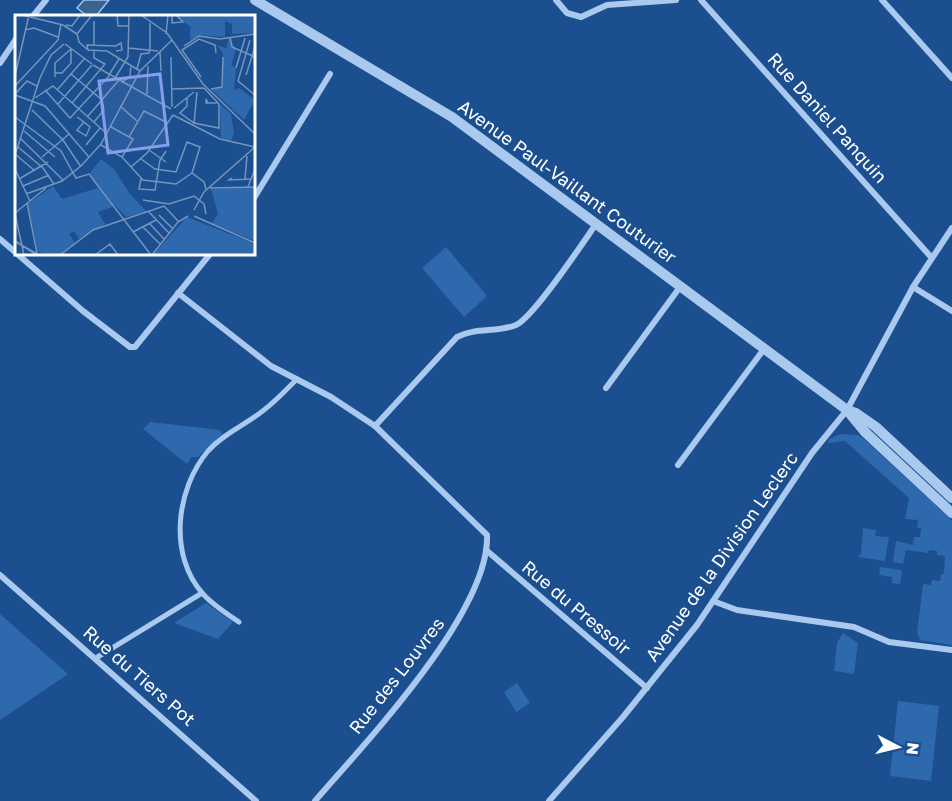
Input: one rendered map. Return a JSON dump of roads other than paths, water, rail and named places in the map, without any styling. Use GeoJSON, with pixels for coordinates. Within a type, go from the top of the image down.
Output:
{"type":"FeatureCollection","features":[{"type":"Feature","properties":{"kind":"street"},"geometry":{"type":"LineString","coordinates":[[34,15],[46,0]]}},
{"type":"Feature","properties":{"kind":"street"},"geometry":{"type":"LineString","coordinates":[[556,0],[567,13],[581,17],[607,5],[676,0]]}},
{"type":"Feature","properties":{"kind":"street","name":"Rue Daniel Panquin"},"geometry":{"type":"LineString","coordinates":[[701,0],[931,257]]}},
{"type":"Feature","properties":{"kind":"street"},"geometry":{"type":"LineString","coordinates":[[882,0],[952,78]]}},
{"type":"Feature","properties":{"kind":"street","name":"Avenue Paul-Vaillant Couturier"},"geometry":{"type":"LineString","coordinates":[[263,2],[426,100],[847,410]]}},
{"type":"Feature","properties":{"kind":"street"},"geometry":{"type":"LineString","coordinates":[[0,63],[15,40]]}},
{"type":"Feature","properties":{"kind":"street"},"geometry":{"type":"LineString","coordinates":[[255,196],[330,74]]}},
{"type":"Feature","properties":{"kind":"street"},"geometry":{"type":"LineString","coordinates":[[375,426],[457,337],[468,331],[502,328],[524,321],[596,224]]}},
{"type":"Feature","properties":{"kind":"street","name":"Avenue de la Division Leclerc"},"geometry":{"type":"LineString","coordinates":[[549,801],[647,688],[713,601],[812,453],[847,410],[913,287],[952,228]]}},
{"type":"Feature","properties":{"kind":"street"},"geometry":{"type":"LineString","coordinates":[[0,239],[15,252]]}},
{"type":"Feature","properties":{"kind":"street"},"geometry":{"type":"LineString","coordinates":[[18,255],[83,311],[130,347],[135,347],[209,255]]}},
{"type":"Feature","properties":{"kind":"street"},"geometry":{"type":"LineString","coordinates":[[606,388],[680,286]]}},
{"type":"Feature","properties":{"kind":"street"},"geometry":{"type":"LineString","coordinates":[[913,287],[952,311]]}},
{"type":"Feature","properties":{"kind":"street"},"geometry":{"type":"LineString","coordinates":[[178,293],[271,366],[375,426],[487,535],[486,550]]}},
{"type":"Feature","properties":{"kind":"street"},"geometry":{"type":"LineString","coordinates":[[678,465],[764,349]]}},
{"type":"Feature","properties":{"kind":"street"},"geometry":{"type":"LineString","coordinates":[[239,622],[202,593],[184,555],[180,530],[186,488],[195,468],[210,449],[234,428],[260,413],[297,380]]}},
{"type":"Feature","properties":{"kind":"street"},"geometry":{"type":"LineString","coordinates":[[847,410],[856,413],[876,427],[952,498]]}},
{"type":"Feature","properties":{"kind":"street"},"geometry":{"type":"LineString","coordinates":[[847,410],[865,432],[952,513]]}},
{"type":"Feature","properties":{"kind":"street","name":"Rue du Pressoir"},"geometry":{"type":"LineString","coordinates":[[486,550],[647,688]]}},
{"type":"Feature","properties":{"kind":"street","name":"Rue des Louvres"},"geometry":{"type":"LineString","coordinates":[[315,801],[378,727],[456,627],[473,591],[486,550]]}},
{"type":"Feature","properties":{"kind":"street","name":"Rue du Tiers Pot"},"geometry":{"type":"LineString","coordinates":[[0,575],[256,801]]}},
{"type":"Feature","properties":{"kind":"street"},"geometry":{"type":"LineString","coordinates":[[96,658],[202,593]]}},
{"type":"Feature","properties":{"kind":"street"},"geometry":{"type":"LineString","coordinates":[[713,601],[737,610],[854,627],[889,642],[952,650]]}}]}
